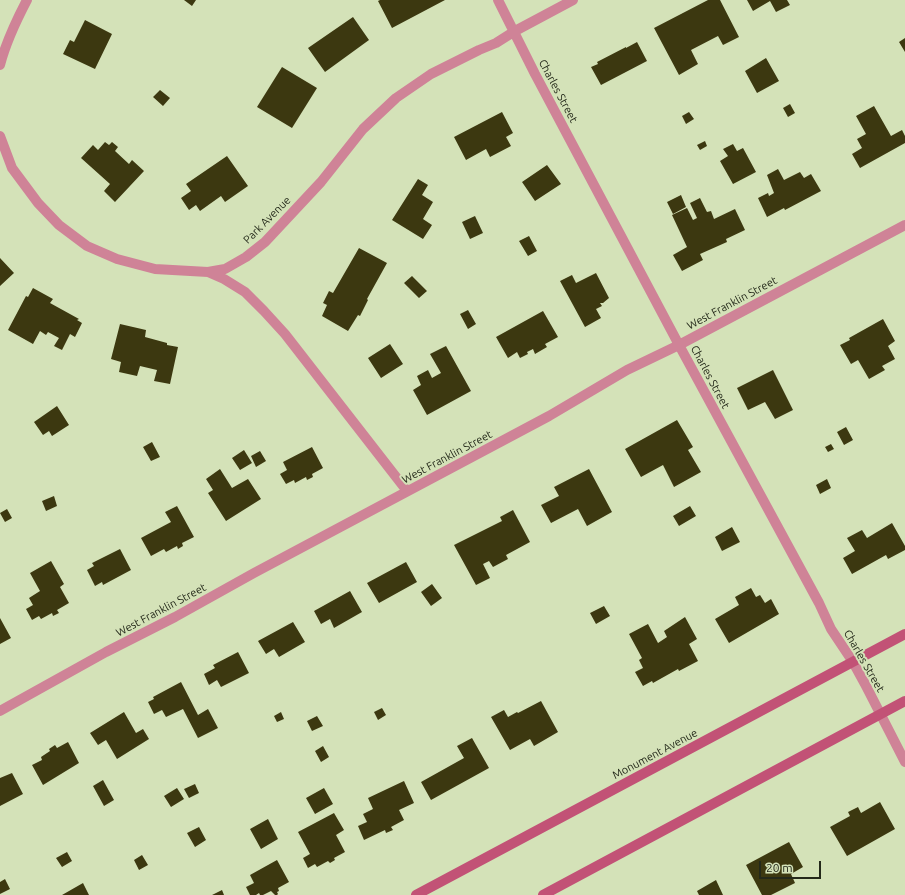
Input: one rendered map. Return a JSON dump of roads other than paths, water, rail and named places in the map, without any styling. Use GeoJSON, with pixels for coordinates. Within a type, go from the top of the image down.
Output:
{"type":"FeatureCollection","features":[{"type":"Feature","properties":{"kind":"street"},"geometry":{"type":"LineString","coordinates":[[0,65],[4,50],[18,15],[27,0]]}},
{"type":"Feature","properties":{"kind":"street","name":"Charles Street"},"geometry":{"type":"LineString","coordinates":[[498,0],[679,345],[819,603],[831,630],[853,662],[905,762]]}},
{"type":"Feature","properties":{"kind":"street","name":"Park Avenue"},"geometry":{"type":"LineString","coordinates":[[208,272],[225,269],[246,257],[265,242],[321,182],[363,129],[396,98],[431,74],[496,43],[515,31],[573,0]]}},
{"type":"Feature","properties":{"kind":"street"},"geometry":{"type":"LineString","coordinates":[[0,136],[12,168],[38,203],[59,225],[87,246],[117,259],[155,269],[208,272],[238,287],[264,311],[285,334],[407,491]]}},
{"type":"Feature","properties":{"kind":"street","name":"West Franklin Street"},"geometry":{"type":"LineString","coordinates":[[0,711],[549,416],[627,370],[679,345],[905,225]]}},
{"type":"Feature","properties":{"kind":"street","name":"Monument Avenue"},"geometry":{"type":"LineString","coordinates":[[416,895],[905,634]]}},
{"type":"Feature","properties":{"kind":"street"},"geometry":{"type":"LineString","coordinates":[[543,895],[905,701]]}}]}
